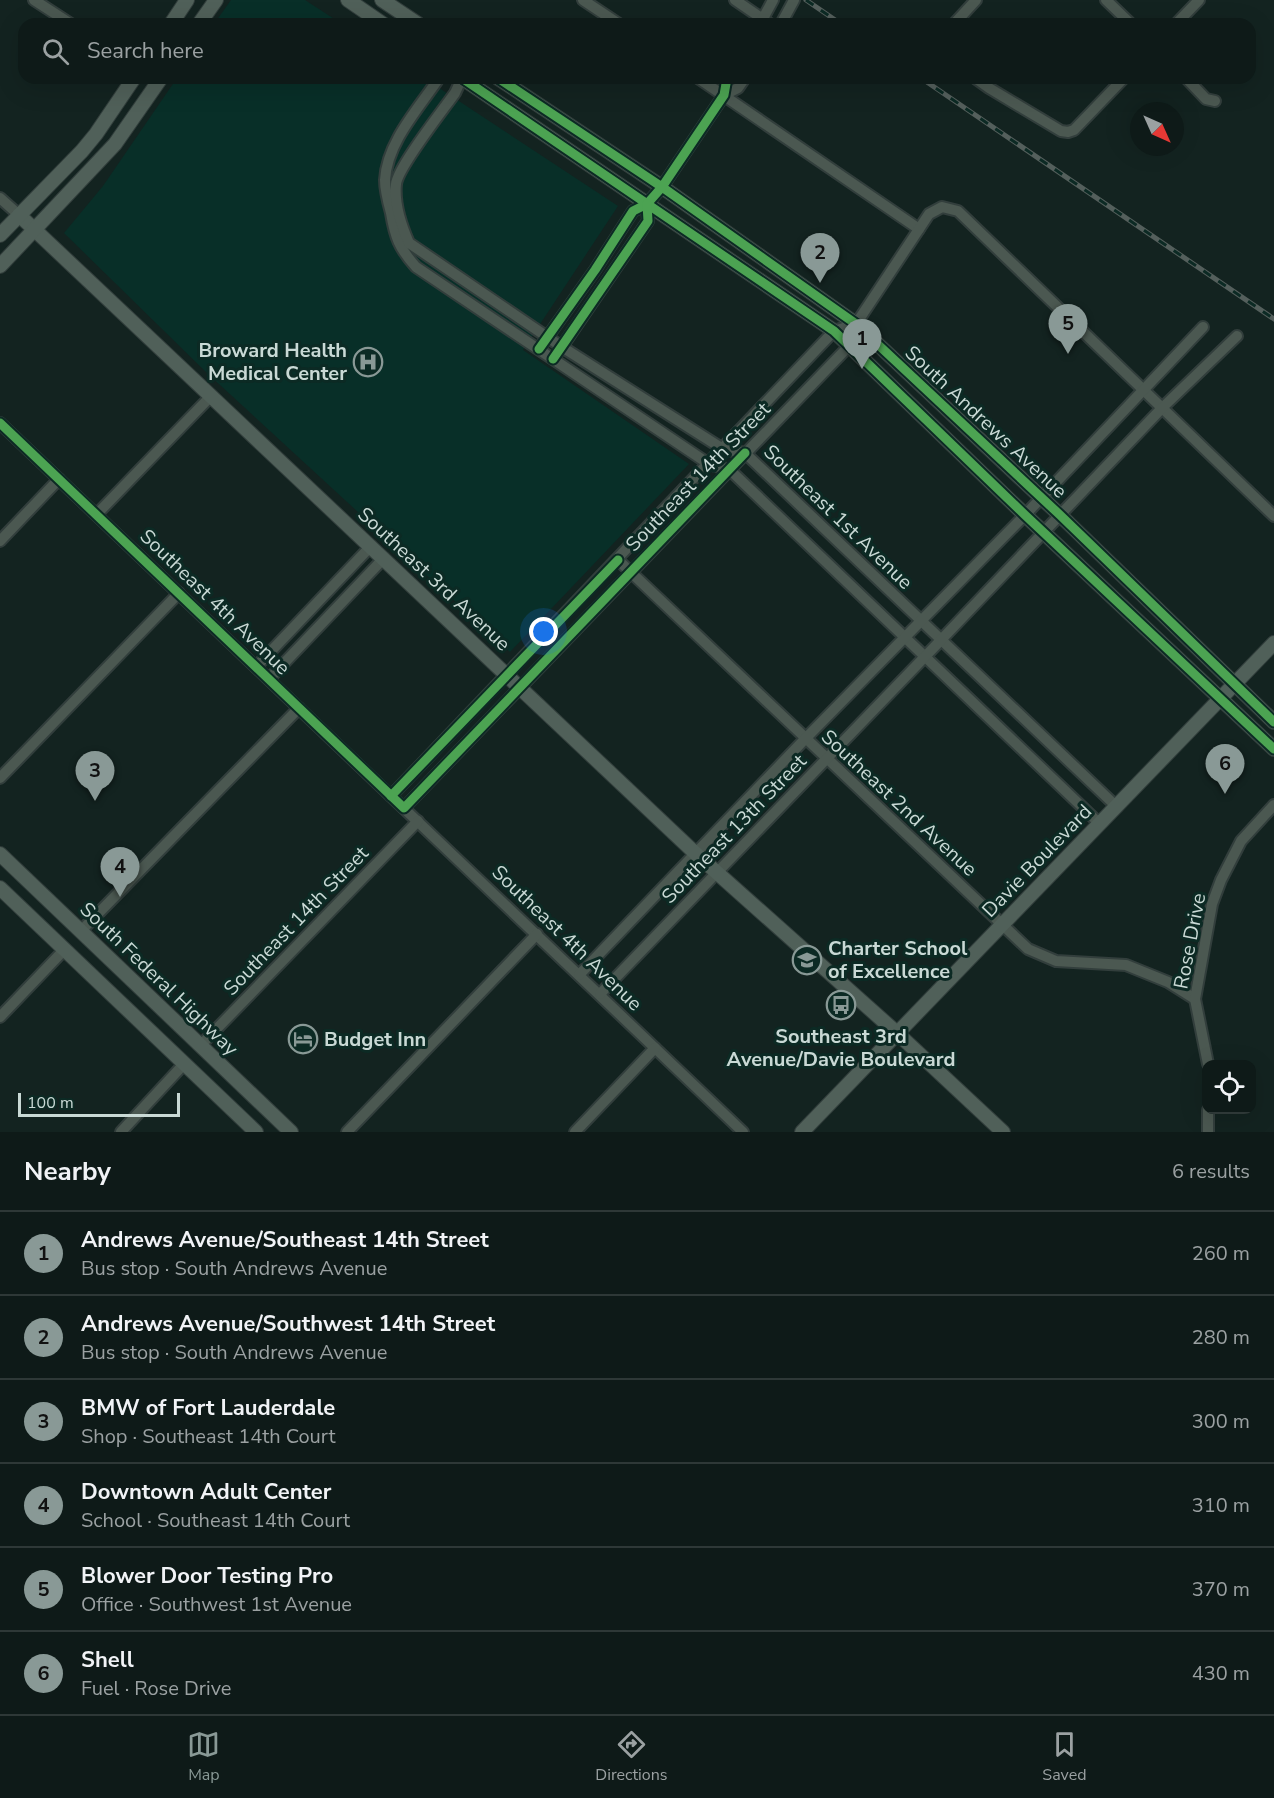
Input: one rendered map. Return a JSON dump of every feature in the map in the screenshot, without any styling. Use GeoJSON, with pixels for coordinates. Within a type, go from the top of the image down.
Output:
{"type":"FeatureCollection","features":[{"type":"Feature","properties":{"kind":"main road"},"geometry":{"type":"LineString","coordinates":[[175,18],[187,0]]}},
{"type":"Feature","properties":{"kind":"main road"},"geometry":{"type":"LineString","coordinates":[[203,18],[216,0]]}},
{"type":"Feature","properties":{"kind":"main road"},"geometry":{"type":"LineString","coordinates":[[348,0],[374,18]]}},
{"type":"Feature","properties":{"kind":"main road"},"geometry":{"type":"LineString","coordinates":[[382,0],[409,18]]}},
{"type":"Feature","properties":{"kind":"main road"},"geometry":{"type":"LineString","coordinates":[[0,235],[89,143],[130,84]]}},
{"type":"Feature","properties":{"kind":"main road"},"geometry":{"type":"LineString","coordinates":[[0,266],[115,144],[154,84]]}},
{"type":"Feature","properties":{"kind":"main road","name":"South Andrews Avenue"},"geometry":{"type":"LineString","coordinates":[[471,84],[834,331],[1025,515],[1274,749]]}},
{"type":"Feature","properties":{"kind":"main road","name":"South Andrews Avenue"},"geometry":{"type":"LineString","coordinates":[[507,84],[662,187],[856,324],[1060,515],[1274,723]]}},
{"type":"Feature","properties":{"kind":"main road","name":"Southeast 3rd Avenue"},"geometry":{"type":"LineString","coordinates":[[19,215],[695,853],[898,1034],[1003,1132]]}},
{"type":"Feature","properties":{"kind":"main road","name":"Davie Boulevard"},"geometry":{"type":"LineString","coordinates":[[802,1132],[1274,643]]}},
{"type":"Feature","properties":{"kind":"main road","name":"South Federal Highway"},"geometry":{"type":"LineString","coordinates":[[0,854],[291,1132]]}},
{"type":"Feature","properties":{"kind":"main road"},"geometry":{"type":"LineString","coordinates":[[0,888],[256,1132]]}},
{"type":"Feature","properties":{"kind":"street"},"geometry":{"type":"LineString","coordinates":[[34,0],[62,18]]}},
{"type":"Feature","properties":{"kind":"street"},"geometry":{"type":"LineString","coordinates":[[583,0],[610,18]]}},
{"type":"Feature","properties":{"kind":"street"},"geometry":{"type":"LineString","coordinates":[[735,0],[760,18]]}},
{"type":"Feature","properties":{"kind":"street"},"geometry":{"type":"LineString","coordinates":[[766,18],[773,0]]}},
{"type":"Feature","properties":{"kind":"street"},"geometry":{"type":"LineString","coordinates":[[784,18],[794,0]]}},
{"type":"Feature","properties":{"kind":"street"},"geometry":{"type":"LineString","coordinates":[[960,18],[976,0]]}},
{"type":"Feature","properties":{"kind":"street"},"geometry":{"type":"LineString","coordinates":[[1106,0],[1125,18]]}},
{"type":"Feature","properties":{"kind":"street"},"geometry":{"type":"LineString","coordinates":[[1182,18],[1199,0]]}},
{"type":"Feature","properties":{"kind":"street"},"geometry":{"type":"LineString","coordinates":[[435,84],[399,137],[388,163],[386,189],[395,234],[416,267],[709,464],[730,470]]}},
{"type":"Feature","properties":{"kind":"street"},"geometry":{"type":"LineString","coordinates":[[405,247],[396,194],[398,176],[459,84]]}},
{"type":"Feature","properties":{"kind":"street"},"geometry":{"type":"LineString","coordinates":[[708,84],[919,229]]}},
{"type":"Feature","properties":{"kind":"street"},"geometry":{"type":"LineString","coordinates":[[538,349],[595,270],[633,211],[647,204],[662,187],[724,95],[727,84]]}},
{"type":"Feature","properties":{"kind":"street"},"geometry":{"type":"LineString","coordinates":[[724,95],[738,88],[741,84]]}},
{"type":"Feature","properties":{"kind":"street"},"geometry":{"type":"LineString","coordinates":[[983,84],[1061,131],[1068,132],[1074,130],[1118,84]]}},
{"type":"Feature","properties":{"kind":"street"},"geometry":{"type":"LineString","coordinates":[[1192,84],[1206,99],[1215,101]]}},
{"type":"Feature","properties":{"kind":"street","name":"Southeast 3rd Avenue"},"geometry":{"type":"LineString","coordinates":[[0,198],[19,215]]}},
{"type":"Feature","properties":{"kind":"street"},"geometry":{"type":"LineString","coordinates":[[553,359],[648,221],[647,204]]}},
{"type":"Feature","properties":{"kind":"street"},"geometry":{"type":"LineString","coordinates":[[856,324],[929,214],[942,207],[958,211],[1274,516]]}},
{"type":"Feature","properties":{"kind":"street","name":"Southeast 1st Avenue"},"geometry":{"type":"LineString","coordinates":[[405,247],[723,449],[746,453],[1117,807]]}},
{"type":"Feature","properties":{"kind":"street"},"geometry":{"type":"LineString","coordinates":[[595,270],[610,279]]}},
{"type":"Feature","properties":{"kind":"street","name":"Southeast 14th Street"},"geometry":{"type":"LineString","coordinates":[[391,796],[834,331],[856,324]]}},
{"type":"Feature","properties":{"kind":"street","name":"Southeast 14th Street"},"geometry":{"type":"LineString","coordinates":[[404,808],[850,345],[856,324]]}},
{"type":"Feature","properties":{"kind":"street","name":"Southeast 13th Street"},"geometry":{"type":"LineString","coordinates":[[579,975],[920,620],[1025,515],[1203,327]]}},
{"type":"Feature","properties":{"kind":"street","name":"Southeast 13th Street"},"geometry":{"type":"LineString","coordinates":[[600,994],[1162,408],[1237,336]]}},
{"type":"Feature","properties":{"kind":"street"},"geometry":{"type":"LineString","coordinates":[[622,404],[631,391]]}},
{"type":"Feature","properties":{"kind":"street"},"geometry":{"type":"LineString","coordinates":[[97,514],[211,396]]}},
{"type":"Feature","properties":{"kind":"street","name":"Southeast 4th Avenue"},"geometry":{"type":"LineString","coordinates":[[0,423],[743,1132]]}},
{"type":"Feature","properties":{"kind":"street","name":"Southeast 1st Avenue"},"geometry":{"type":"LineString","coordinates":[[730,470],[1100,824]]}},
{"type":"Feature","properties":{"kind":"street"},"geometry":{"type":"LineString","coordinates":[[0,541],[59,479]]}},
{"type":"Feature","properties":{"kind":"street"},"geometry":{"type":"LineString","coordinates":[[256,667],[371,546]]}},
{"type":"Feature","properties":{"kind":"street"},"geometry":{"type":"LineString","coordinates":[[269,679],[384,558]]}},
{"type":"Feature","properties":{"kind":"street","name":"Southeast 2nd Avenue"},"geometry":{"type":"LineString","coordinates":[[618,560],[1028,949],[1056,960],[1126,965],[1168,982],[1196,999]]}},
{"type":"Feature","properties":{"kind":"street"},"geometry":{"type":"LineString","coordinates":[[0,778],[179,592]]}},
{"type":"Feature","properties":{"kind":"street"},"geometry":{"type":"LineString","coordinates":[[81,931],[299,708]]}},
{"type":"Feature","properties":{"kind":"street","name":"Rose Drive"},"geometry":{"type":"LineString","coordinates":[[1207,1060],[1196,999],[1212,904],[1221,880],[1241,841],[1274,805]]}},
{"type":"Feature","properties":{"kind":"street","name":"Southeast 14th Street"},"geometry":{"type":"LineString","coordinates":[[201,1045],[418,821]]}},
{"type":"Feature","properties":{"kind":"street"},"geometry":{"type":"LineString","coordinates":[[347,1132],[537,934]]}},
{"type":"Feature","properties":{"kind":"street"},"geometry":{"type":"LineString","coordinates":[[0,1017],[64,950]]}},
{"type":"Feature","properties":{"kind":"street"},"geometry":{"type":"LineString","coordinates":[[575,1132],[655,1048]]}},
{"type":"Feature","properties":{"kind":"street"},"geometry":{"type":"LineString","coordinates":[[121,1132],[184,1064]]}},
{"type":"Feature","properties":{"kind":"street"},"geometry":{"type":"LineString","coordinates":[[1208,1114],[1208,1132]]}},
{"type":"Feature","properties":{"kind":"shaded area"},"geometry":{"type":"Polygon","coordinates":[[[231,0],[305,0],[333,18],[218,18],[231,0]]]}},
{"type":"Feature","properties":{"kind":"shaded area","name":"Broward Health Medical Center"},"geometry":{"type":"Polygon","coordinates":[[[173,84],[433,84],[618,206],[523,350],[689,464],[510,652],[207,373],[64,233],[103,186],[173,84]]]}},
{"type":"Feature","properties":{"kind":"railway"},"geometry":{"type":"LineString","coordinates":[[806,0],[832,18]]}},
{"type":"Feature","properties":{"kind":"railway"},"geometry":{"type":"LineString","coordinates":[[930,84],[1274,319]]}},
{"type":"Feature","properties":{"kind":"cycle path"},"geometry":{"type":"LineString","coordinates":[[471,84],[834,331],[1025,515],[1274,749]]}},
{"type":"Feature","properties":{"kind":"cycle path"},"geometry":{"type":"LineString","coordinates":[[507,84],[662,187],[856,324],[1060,515],[1274,722]]}},
{"type":"Feature","properties":{"kind":"cycle path"},"geometry":{"type":"LineString","coordinates":[[539,349],[595,270],[633,211],[647,204],[662,187],[724,95],[726,84]]}},
{"type":"Feature","properties":{"kind":"cycle path"},"geometry":{"type":"LineString","coordinates":[[553,359],[648,221],[647,204]]}},
{"type":"Feature","properties":{"kind":"cycle path"},"geometry":{"type":"LineString","coordinates":[[0,423],[404,808],[745,453]]}},
{"type":"Feature","properties":{"kind":"cycle path"},"geometry":{"type":"LineString","coordinates":[[391,796],[618,560]]}},
{"type":"Feature","properties":{"kind":"place","name":"Andrews Avenue/Southwest 14th Street"},"geometry":{"type":"Point","coordinates":[820,283]}},
{"type":"Feature","properties":{"kind":"place","name":"Blower Door Testing Pro"},"geometry":{"type":"Point","coordinates":[1068,354]}},
{"type":"Feature","properties":{"kind":"place","name":"Broward Health Medical Center"},"geometry":{"type":"Point","coordinates":[368,362]}},
{"type":"Feature","properties":{"kind":"place","name":"Andrews Avenue/Southeast 14th Street"},"geometry":{"type":"Point","coordinates":[862,369]}},
{"type":"Feature","properties":{"kind":"place","name":"Shell"},"geometry":{"type":"Point","coordinates":[1225,794]}},
{"type":"Feature","properties":{"kind":"place","name":"BMW of Fort Lauderdale"},"geometry":{"type":"Point","coordinates":[95,801]}},
{"type":"Feature","properties":{"kind":"place","name":"Downtown Adult Center"},"geometry":{"type":"Point","coordinates":[120,897]}},
{"type":"Feature","properties":{"kind":"place","name":"Charter School of Excellence"},"geometry":{"type":"Point","coordinates":[807,960]}},
{"type":"Feature","properties":{"kind":"place","name":"Southeast 3rd Avenue/Davie Boulevard"},"geometry":{"type":"Point","coordinates":[841,1005]}},
{"type":"Feature","properties":{"kind":"place","name":"Budget Inn"},"geometry":{"type":"Point","coordinates":[303,1039]}}]}
